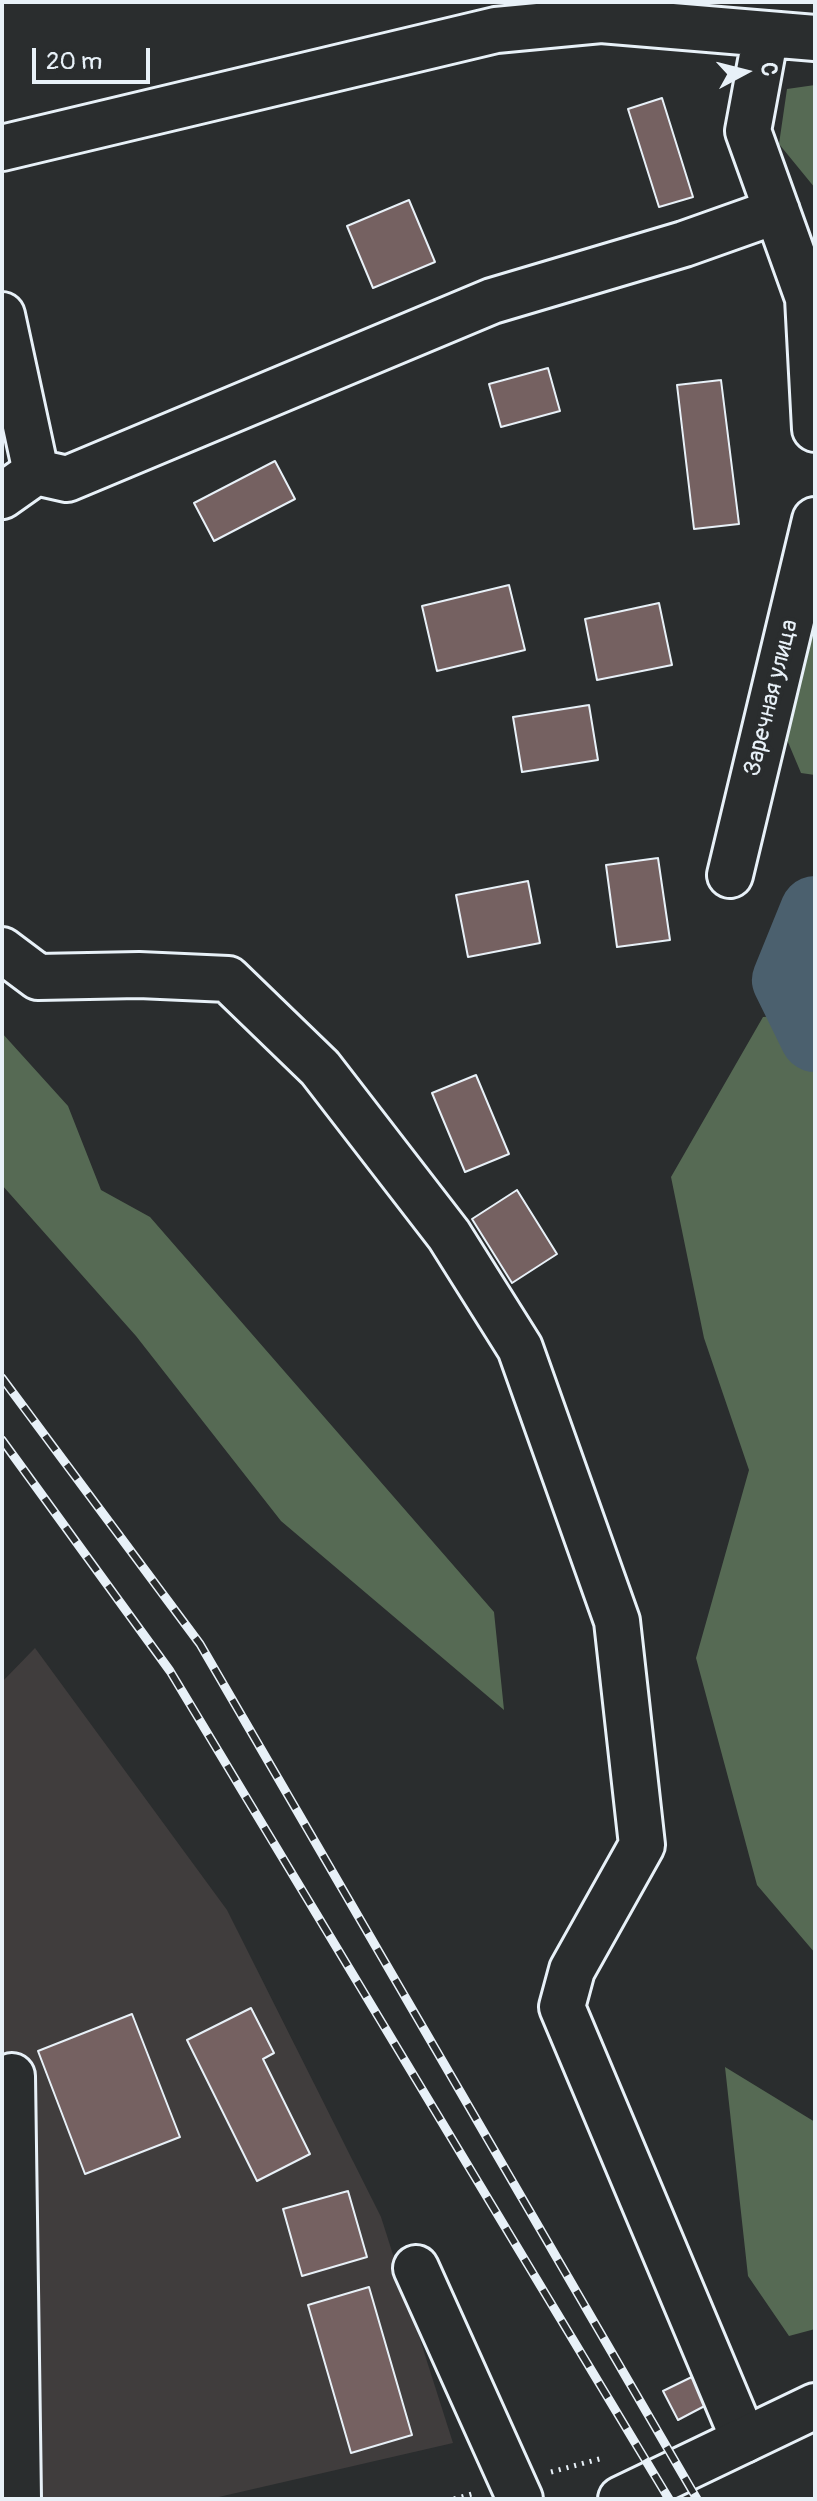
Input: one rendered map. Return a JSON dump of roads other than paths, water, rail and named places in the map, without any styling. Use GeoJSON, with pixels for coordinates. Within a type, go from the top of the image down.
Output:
{"type":"FeatureCollection","features":[{"type":"Feature","properties":{"kind":"street"},"geometry":{"type":"LineString","coordinates":[[3,141],[496,30],[596,11],[815,38]]}},
{"type":"Feature","properties":{"kind":"street"},"geometry":{"type":"LineString","coordinates":[[766,34],[748,131],[808,298],[815,429]]}},
{"type":"Feature","properties":{"kind":"street"},"geometry":{"type":"LineString","coordinates":[[2,315],[19,484],[67,479],[492,301],[777,211]]}},
{"type":"Feature","properties":{"kind":"street","name":"Заречная улица"},"geometry":{"type":"LineString","coordinates":[[730,875],[815,520]]}},
{"type":"Feature","properties":{"kind":"street"},"geometry":{"type":"LineString","coordinates":[[2,950],[38,977],[139,975],[228,979],[320,1068],[449,1235],[520,1348],[617,1621],[642,1845],[572,1970],[562,2007],[744,2440]]}},
{"type":"Feature","properties":{"kind":"street"},"geometry":{"type":"LineString","coordinates":[[12,2076],[18,2499]]}},
{"type":"Feature","properties":{"kind":"street"},"geometry":{"type":"LineString","coordinates":[[416,2268],[517,2491]]}},
{"type":"Feature","properties":{"kind":"street"},"geometry":{"type":"LineString","coordinates":[[621,2499],[815,2406]]}},
{"type":"Feature","properties":{"kind":"waterway"},"geometry":{"type":"LineString","coordinates":[[815,911],[787,980],[815,1037]]}},
{"type":"Feature","properties":{"kind":"railway"},"geometry":{"type":"LineString","coordinates":[[2,1378],[200,1644],[697,2499]]}},
{"type":"Feature","properties":{"kind":"railway"},"geometry":{"type":"LineString","coordinates":[[2,1440],[170,1671],[669,2499]]}}]}
